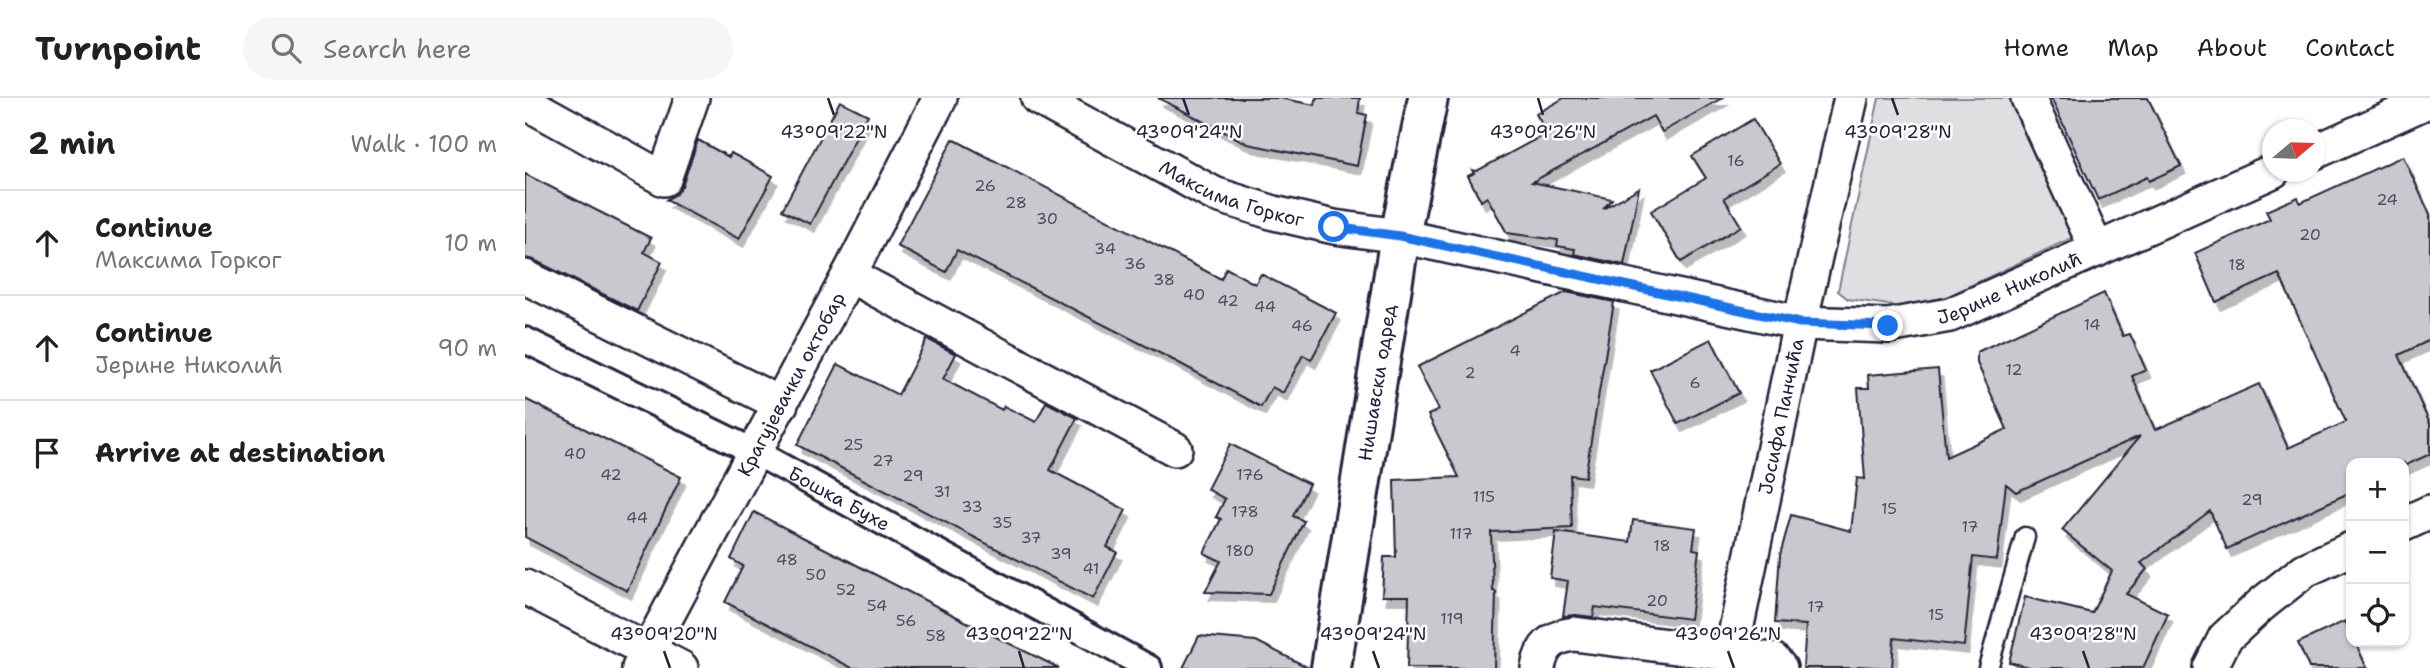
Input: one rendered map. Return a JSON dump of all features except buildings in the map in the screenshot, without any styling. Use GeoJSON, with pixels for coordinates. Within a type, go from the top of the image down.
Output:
{"type":"FeatureCollection","features":[{"type":"Feature","properties":{"kind":"street"},"geometry":{"type":"LineString","coordinates":[[525,102],[664,179],[692,98]]}},
{"type":"Feature","properties":{"kind":"street","name":"Крагујевачки октобар"},"geometry":{"type":"LineString","coordinates":[[643,660],[781,404],[940,98]]}},
{"type":"Feature","properties":{"kind":"street","name":"Максима Горког"},"geometry":{"type":"LineString","coordinates":[[1038,98],[1214,194],[1274,213],[1334,227],[1400,236]]}},
{"type":"Feature","properties":{"kind":"street","name":"Нишавски одред"},"geometry":{"type":"LineString","coordinates":[[1331,668],[1400,236],[1428,98]]}},
{"type":"Feature","properties":{"kind":"street","name":"Јосифа Панчића"},"geometry":{"type":"LineString","coordinates":[[1731,654],[1800,323],[1851,98]]}},
{"type":"Feature","properties":{"kind":"street"},"geometry":{"type":"LineString","coordinates":[[2028,98],[2097,250]]}},
{"type":"Feature","properties":{"kind":"street"},"geometry":{"type":"LineString","coordinates":[[2325,147],[2430,100]]}},
{"type":"Feature","properties":{"kind":"street","name":"Јерине Николић"},"geometry":{"type":"LineString","coordinates":[[1400,236],[1800,323],[1888,326],[1949,315],[2262,176]]}},
{"type":"Feature","properties":{"kind":"street"},"geometry":{"type":"LineString","coordinates":[[849,275],[1175,449]]}},
{"type":"Feature","properties":{"kind":"street"},"geometry":{"type":"LineString","coordinates":[[525,277],[781,404]]}},
{"type":"Feature","properties":{"kind":"street","name":"Бошка Бухе"},"geometry":{"type":"LineString","coordinates":[[525,340],[755,452],[1149,668]]}},
{"type":"Feature","properties":{"kind":"street"},"geometry":{"type":"LineString","coordinates":[[2409,522],[2430,512]]}},
{"type":"Feature","properties":{"kind":"street"},"geometry":{"type":"LineString","coordinates":[[2210,668],[2225,638],[2262,604],[2305,570],[2346,551]]}},
{"type":"Feature","properties":{"kind":"street"},"geometry":{"type":"LineString","coordinates":[[525,587],[643,660],[681,668]]}},
{"type":"Feature","properties":{"kind":"street"},"geometry":{"type":"LineString","coordinates":[[1538,668],[1543,648],[1557,638],[1574,634],[1773,660],[1780,668]]}},
{"type":"Feature","properties":{"kind":"lane"},"geometry":{"type":"LineString","coordinates":[[1988,668],[2025,537]]}},
{"type":"Feature","properties":{"kind":"shaded area"},"geometry":{"type":"Polygon","coordinates":[[[1879,98],[2015,98],[2080,234],[1938,301],[1902,307],[1848,299],[1838,291],[1879,98]]]}},
{"type":"Feature","properties":{"kind":"route"},"geometry":{"type":"LineString","coordinates":[[1334,227],[1400,236],[1800,323],[1888,326]]}}]}
